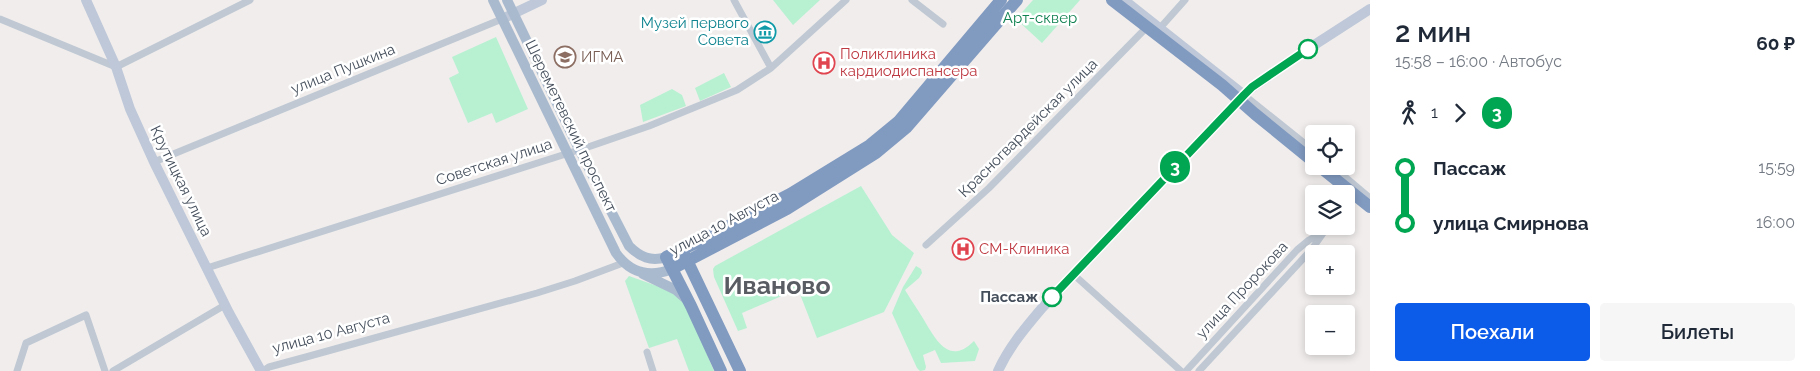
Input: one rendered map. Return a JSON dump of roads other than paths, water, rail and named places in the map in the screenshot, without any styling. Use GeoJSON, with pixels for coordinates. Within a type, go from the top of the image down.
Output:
{"type":"FeatureCollection","features":[{"type":"Feature","properties":{"kind":"highway","name":"улица 10 Августа"},"geometry":{"type":"LineString","coordinates":[[666,257],[781,200],[882,136],[898,122],[1001,0]]}},
{"type":"Feature","properties":{"kind":"highway","name":"улица 10 Августа"},"geometry":{"type":"LineString","coordinates":[[672,269],[788,209],[876,153],[906,128],[1018,0]]}},
{"type":"Feature","properties":{"kind":"highway"},"geometry":{"type":"LineString","coordinates":[[1112,0],[1242,97],[1305,154]]}},
{"type":"Feature","properties":{"kind":"highway"},"geometry":{"type":"LineString","coordinates":[[1331,175],[1370,208]]}},
{"type":"Feature","properties":{"kind":"highway"},"geometry":{"type":"LineString","coordinates":[[682,250],[740,371]]}},
{"type":"Feature","properties":{"kind":"highway"},"geometry":{"type":"LineString","coordinates":[[698,281],[699,262],[706,252]]}},
{"type":"Feature","properties":{"kind":"highway"},"geometry":{"type":"LineString","coordinates":[[666,257],[721,371]]}},
{"type":"Feature","properties":{"kind":"main road","name":"Крутицкая улица"},"geometry":{"type":"LineString","coordinates":[[86,0],[116,67],[130,109],[154,162],[225,305],[262,371]]}},
{"type":"Feature","properties":{"kind":"main road","name":"Шереметевский проспект"},"geometry":{"type":"LineString","coordinates":[[493,0],[616,253],[623,263]]}},
{"type":"Feature","properties":{"kind":"main road","name":"Шереметевский проспект"},"geometry":{"type":"LineString","coordinates":[[508,0],[579,149],[629,246],[636,254]]}},
{"type":"Feature","properties":{"kind":"main road","name":"улица Пушкина"},"geometry":{"type":"LineString","coordinates":[[502,19],[542,0]]}},
{"type":"Feature","properties":{"kind":"main road"},"geometry":{"type":"LineString","coordinates":[[1124,0],[1242,97]]}},
{"type":"Feature","properties":{"kind":"main road"},"geometry":{"type":"LineString","coordinates":[[998,371],[1014,342],[1073,274],[1252,87],[1370,9]]}},
{"type":"Feature","properties":{"kind":"main road","name":"улица 10 Августа"},"geometry":{"type":"LineString","coordinates":[[636,254],[651,260],[666,257]]}},
{"type":"Feature","properties":{"kind":"main road","name":"улица 10 Августа"},"geometry":{"type":"LineString","coordinates":[[623,263],[636,270],[654,274],[672,269]]}},
{"type":"Feature","properties":{"kind":"main road"},"geometry":{"type":"LineString","coordinates":[[636,270],[676,290],[691,306]]}},
{"type":"Feature","properties":{"kind":"street"},"geometry":{"type":"LineString","coordinates":[[0,19],[116,67],[250,0]]}},
{"type":"Feature","properties":{"kind":"street"},"geometry":{"type":"LineString","coordinates":[[734,0],[771,68]]}},
{"type":"Feature","properties":{"kind":"street","name":"Советская улица"},"geometry":{"type":"LineString","coordinates":[[207,268],[649,126],[737,90],[771,68],[846,0]]}},
{"type":"Feature","properties":{"kind":"street"},"geometry":{"type":"LineString","coordinates":[[912,0],[943,24]]}},
{"type":"Feature","properties":{"kind":"street"},"geometry":{"type":"LineString","coordinates":[[1160,28],[1186,0]]}},
{"type":"Feature","properties":{"kind":"street","name":"улица Пушкина"},"geometry":{"type":"LineString","coordinates":[[154,162],[502,19]]}},
{"type":"Feature","properties":{"kind":"street","name":"Красногвардейская улица"},"geometry":{"type":"LineString","coordinates":[[926,245],[996,181],[1147,27]]}},
{"type":"Feature","properties":{"kind":"street"},"geometry":{"type":"LineString","coordinates":[[1242,97],[1305,145]]}},
{"type":"Feature","properties":{"kind":"street"},"geometry":{"type":"LineString","coordinates":[[1343,175],[1370,198]]}},
{"type":"Feature","properties":{"kind":"street","name":"улица Пророкова"},"geometry":{"type":"LineString","coordinates":[[1186,371],[1297,250],[1318,235]]}},
{"type":"Feature","properties":{"kind":"street","name":"улица Пророкова"},"geometry":{"type":"LineString","coordinates":[[1199,371],[1312,249],[1321,235]]}},
{"type":"Feature","properties":{"kind":"street","name":"улица 10 Августа"},"geometry":{"type":"LineString","coordinates":[[262,371],[270,367],[574,282],[623,263]]}},
{"type":"Feature","properties":{"kind":"street"},"geometry":{"type":"LineString","coordinates":[[1073,274],[1182,371]]}},
{"type":"Feature","properties":{"kind":"street"},"geometry":{"type":"LineString","coordinates":[[113,371],[225,305]]}},
{"type":"Feature","properties":{"kind":"street"},"geometry":{"type":"LineString","coordinates":[[17,371],[26,343],[86,315],[105,371]]}},
{"type":"Feature","properties":{"kind":"street"},"geometry":{"type":"LineString","coordinates":[[647,352],[653,371]]}},
{"type":"Feature","properties":{"kind":"place","name":"Музей первого Совета"},"geometry":{"type":"Point","coordinates":[765,32]}},
{"type":"Feature","properties":{"kind":"place","name":"ИГМА"},"geometry":{"type":"Point","coordinates":[565,57]}},
{"type":"Feature","properties":{"kind":"place","name":"Поликлиника кардиодиспансера"},"geometry":{"type":"Point","coordinates":[824,63]}},
{"type":"Feature","properties":{"kind":"place","name":"СМ-Клиника"},"geometry":{"type":"Point","coordinates":[963,249]}},
{"type":"Feature","properties":{"kind":"place","name":"Пассаж"},"geometry":{"type":"Point","coordinates":[1052,297]}},
{"type":"Feature","properties":{"kind":"district","name":"Иваново"},"geometry":{"type":"Point","coordinates":[777,285]}},
{"type":"Feature","properties":{"kind":"park label","name":"Арт-сквер"},"geometry":{"type":"Point","coordinates":[1040,18]}}]}
